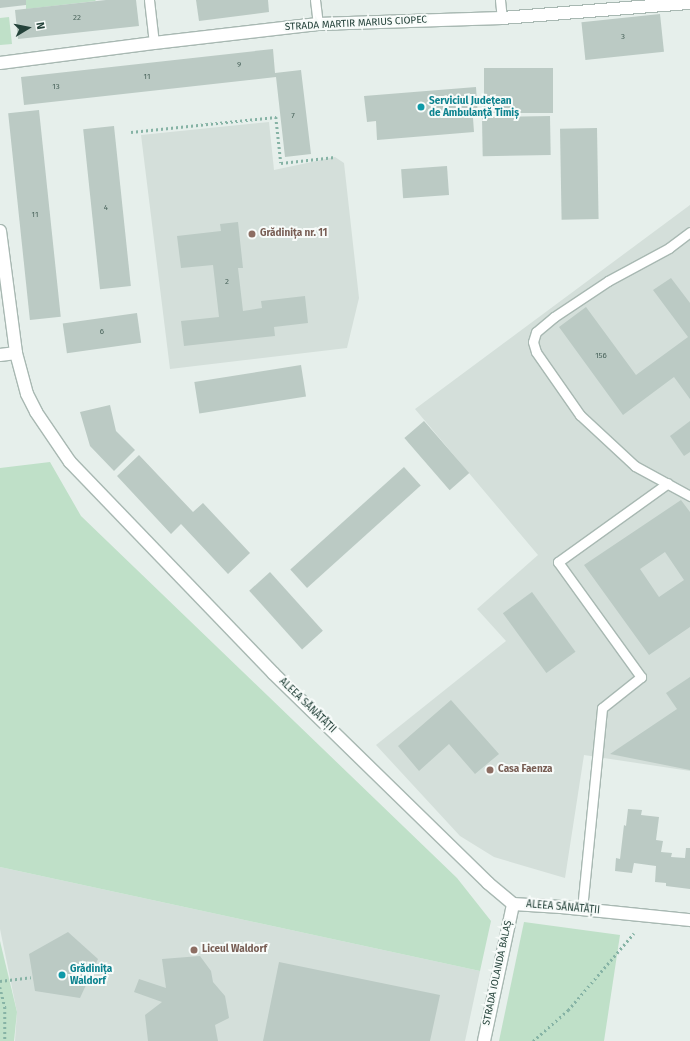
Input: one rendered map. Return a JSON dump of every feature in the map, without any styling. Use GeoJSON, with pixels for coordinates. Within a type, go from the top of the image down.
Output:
{"type":"FeatureCollection","features":[{"type":"Feature","properties":{"kind":"street","name":"STRADA MARTIR MARIUS CIOPEC"},"geometry":{"type":"LineString","coordinates":[[0,63],[318,24],[502,18],[690,3]]}},
{"type":"Feature","properties":{"kind":"street","name":"ALEEA SĂNĂTĂȚII"},"geometry":{"type":"LineString","coordinates":[[0,231],[16,353],[27,394],[36,412],[70,462],[273,673],[488,882],[513,904],[582,909],[690,920]]}},
{"type":"Feature","properties":{"kind":"street"},"geometry":{"type":"LineString","coordinates":[[0,356],[16,353]]}},
{"type":"Feature","properties":{"kind":"street","name":"STRADA IOLANDA BALAȘ"},"geometry":{"type":"LineString","coordinates":[[484,1041],[513,904]]}},
{"type":"Feature","properties":{"kind":"lane"},"geometry":{"type":"LineString","coordinates":[[149,0],[154,43]]}},
{"type":"Feature","properties":{"kind":"lane"},"geometry":{"type":"LineString","coordinates":[[315,0],[318,24]]}},
{"type":"Feature","properties":{"kind":"lane"},"geometry":{"type":"LineString","coordinates":[[500,0],[502,18]]}},
{"type":"Feature","properties":{"kind":"lane"},"geometry":{"type":"LineString","coordinates":[[690,232],[669,248],[608,281],[554,317],[536,332],[533,342],[536,352],[580,415],[635,466],[690,496]]}},
{"type":"Feature","properties":{"kind":"lane"},"geometry":{"type":"LineString","coordinates":[[582,909],[602,708],[641,677],[558,562],[668,483]]}},
{"type":"Feature","properties":{"kind":"path"},"geometry":{"type":"LineString","coordinates":[[131,132],[276,117],[281,163],[335,157]]}},
{"type":"Feature","properties":{"kind":"path"},"geometry":{"type":"LineString","coordinates":[[533,1041],[568,1010],[634,933]]}},
{"type":"Feature","properties":{"kind":"path"},"geometry":{"type":"LineString","coordinates":[[0,981],[31,977]]}},
{"type":"Feature","properties":{"kind":"path"},"geometry":{"type":"LineString","coordinates":[[0,987],[5,1007],[5,1041]]}},
{"type":"Feature","properties":{"kind":"shaded area","name":"Grădinița nr. 11"},"geometry":{"type":"Polygon","coordinates":[[[269,122],[274,170],[335,157],[344,163],[359,298],[347,348],[170,369],[141,135],[269,122]]]}},
{"type":"Feature","properties":{"kind":"shaded area"},"geometry":{"type":"Polygon","coordinates":[[[690,205],[690,771],[584,755],[565,878],[494,857],[460,836],[376,745],[506,641],[477,609],[538,555],[415,409],[690,205]]]}},
{"type":"Feature","properties":{"kind":"shaded area","name":"Liceul Waldorf"},"geometry":{"type":"Polygon","coordinates":[[[0,867],[480,971],[465,1041],[15,1041],[17,1012],[0,929],[0,867]]]}},
{"type":"Feature","properties":{"kind":"green space"},"geometry":{"type":"Polygon","coordinates":[[[26,0],[95,0],[96,1],[26,9],[26,0]]]}},
{"type":"Feature","properties":{"kind":"green space"},"geometry":{"type":"Polygon","coordinates":[[[9,17],[12,44],[0,45],[0,18],[9,17]]]}},
{"type":"Feature","properties":{"kind":"green space"},"geometry":{"type":"Polygon","coordinates":[[[50,462],[81,516],[457,878],[491,921],[480,971],[0,867],[0,468],[50,462]]]}},
{"type":"Feature","properties":{"kind":"green space"},"geometry":{"type":"Polygon","coordinates":[[[524,922],[620,935],[604,1041],[499,1041],[524,922]]]}},
{"type":"Feature","properties":{"kind":"green space"},"geometry":{"type":"Polygon","coordinates":[[[0,941],[17,1012],[14,1041],[0,1041],[0,941]]]}},
{"type":"Feature","properties":{"kind":"building"},"geometry":{"type":"Polygon","coordinates":[[[0,0],[26,0],[26,5],[0,8],[0,0]]]}},
{"type":"Feature","properties":{"kind":"building"},"geometry":{"type":"Polygon","coordinates":[[[106,0],[136,0],[139,26],[18,39],[15,10],[106,0]]]}},
{"type":"Feature","properties":{"kind":"building"},"geometry":{"type":"Polygon","coordinates":[[[196,0],[268,0],[269,12],[199,21],[196,0]]]}},
{"type":"Feature","properties":{"kind":"building"},"geometry":{"type":"Polygon","coordinates":[[[660,14],[664,52],[585,60],[581,22],[660,14]]]}},
{"type":"Feature","properties":{"kind":"building"},"geometry":{"type":"Polygon","coordinates":[[[273,49],[275,73],[301,70],[311,154],[285,157],[276,77],[24,105],[21,77],[273,49]]]}},
{"type":"Feature","properties":{"kind":"building"},"geometry":{"type":"Polygon","coordinates":[[[484,68],[553,68],[553,113],[484,113],[484,68]]]}},
{"type":"Feature","properties":{"kind":"building","name":"Serviciul Județean de Ambulanță Timiș"},"geometry":{"type":"Polygon","coordinates":[[[476,87],[478,117],[473,118],[474,132],[377,140],[376,121],[367,122],[364,96],[476,87]]]}},
{"type":"Feature","properties":{"kind":"building"},"geometry":{"type":"Polygon","coordinates":[[[39,110],[61,317],[30,320],[8,113],[39,110]]]}},
{"type":"Feature","properties":{"kind":"building"},"geometry":{"type":"Polygon","coordinates":[[[550,116],[551,155],[483,156],[482,117],[550,116]]]}},
{"type":"Feature","properties":{"kind":"building"},"geometry":{"type":"Polygon","coordinates":[[[114,126],[131,286],[100,289],[83,129],[114,126]]]}},
{"type":"Feature","properties":{"kind":"building"},"geometry":{"type":"Polygon","coordinates":[[[597,128],[599,219],[562,220],[560,129],[597,128]]]}},
{"type":"Feature","properties":{"kind":"building"},"geometry":{"type":"Polygon","coordinates":[[[447,166],[449,195],[403,198],[401,169],[447,166]]]}},
{"type":"Feature","properties":{"kind":"building","name":"Grădinița nr. 11"},"geometry":{"type":"Polygon","coordinates":[[[238,222],[243,268],[238,268],[243,311],[262,308],[261,301],[305,296],[308,323],[274,327],[275,336],[184,346],[181,321],[219,317],[213,265],[181,268],[177,236],[221,231],[220,224],[238,222]]]}},
{"type":"Feature","properties":{"kind":"building"},"geometry":{"type":"Polygon","coordinates":[[[671,278],[690,303],[690,399],[674,377],[623,415],[559,327],[586,307],[636,375],[688,337],[653,290],[671,278]]]}},
{"type":"Feature","properties":{"kind":"building"},"geometry":{"type":"Polygon","coordinates":[[[137,313],[141,343],[67,353],[63,323],[137,313]]]}},
{"type":"Feature","properties":{"kind":"building"},"geometry":{"type":"Polygon","coordinates":[[[301,365],[306,397],[199,414],[194,382],[301,365]]]}},
{"type":"Feature","properties":{"kind":"building"},"geometry":{"type":"Polygon","coordinates":[[[110,405],[116,431],[135,450],[114,471],[90,446],[80,412],[110,405]]]}},
{"type":"Feature","properties":{"kind":"building"},"geometry":{"type":"Polygon","coordinates":[[[424,421],[469,473],[450,490],[404,438],[424,421]]]}},
{"type":"Feature","properties":{"kind":"building"},"geometry":{"type":"Polygon","coordinates":[[[690,421],[690,452],[684,456],[670,436],[690,421]]]}},
{"type":"Feature","properties":{"kind":"building"},"geometry":{"type":"Polygon","coordinates":[[[139,455],[193,512],[203,503],[250,553],[228,574],[181,524],[171,534],[117,476],[139,455]]]}},
{"type":"Feature","properties":{"kind":"building"},"geometry":{"type":"Polygon","coordinates":[[[404,467],[421,486],[307,588],[290,569],[404,467]]]}},
{"type":"Feature","properties":{"kind":"building"},"geometry":{"type":"Polygon","coordinates":[[[681,500],[690,512],[690,627],[649,655],[584,565],[681,500]],[[665,552],[640,569],[659,597],[684,580],[665,552]]]}},
{"type":"Feature","properties":{"kind":"building"},"geometry":{"type":"Polygon","coordinates":[[[270,572],[323,631],[302,649],[249,591],[270,572]]]}},
{"type":"Feature","properties":{"kind":"building"},"geometry":{"type":"Polygon","coordinates":[[[532,592],[575,652],[546,673],[503,613],[532,592]]]}},
{"type":"Feature","properties":{"kind":"building"},"geometry":{"type":"Polygon","coordinates":[[[690,677],[690,770],[610,754],[677,709],[666,693],[690,677]]]}},
{"type":"Feature","properties":{"kind":"building"},"geometry":{"type":"Polygon","coordinates":[[[451,700],[499,754],[475,774],[449,744],[419,771],[398,746],[451,700]]]}},
{"type":"Feature","properties":{"kind":"building"},"geometry":{"type":"Polygon","coordinates":[[[628,809],[642,810],[641,815],[659,817],[656,840],[663,841],[661,852],[672,853],[671,857],[685,858],[686,848],[690,848],[690,889],[666,886],[666,883],[655,882],[656,866],[634,863],[632,873],[615,871],[616,858],[620,859],[624,825],[626,826],[628,809]]]}},
{"type":"Feature","properties":{"kind":"building","name":"Grădinița Waldorf"},"geometry":{"type":"Polygon","coordinates":[[[68,932],[98,959],[80,998],[35,991],[29,954],[68,932]]]}},
{"type":"Feature","properties":{"kind":"building"},"geometry":{"type":"Polygon","coordinates":[[[200,956],[211,971],[213,982],[225,996],[229,1018],[215,1025],[218,1041],[148,1041],[145,1015],[162,1002],[134,992],[139,979],[166,988],[162,959],[200,956]]]}},
{"type":"Feature","properties":{"kind":"building"},"geometry":{"type":"Polygon","coordinates":[[[279,962],[440,995],[430,1041],[263,1041],[279,962]]]}},
{"type":"Feature","properties":{"kind":"place","name":"Serviciul Județean de Ambulanță Timiș"},"geometry":{"type":"Point","coordinates":[421,107]}},
{"type":"Feature","properties":{"kind":"place","name":"Grădinița nr. 11"},"geometry":{"type":"Point","coordinates":[252,234]}},
{"type":"Feature","properties":{"kind":"place","name":"Casa Faenza"},"geometry":{"type":"Point","coordinates":[490,770]}},
{"type":"Feature","properties":{"kind":"place","name":"Liceul Waldorf"},"geometry":{"type":"Point","coordinates":[194,950]}},
{"type":"Feature","properties":{"kind":"place","name":"Grădinița Waldorf"},"geometry":{"type":"Point","coordinates":[62,975]}}]}
